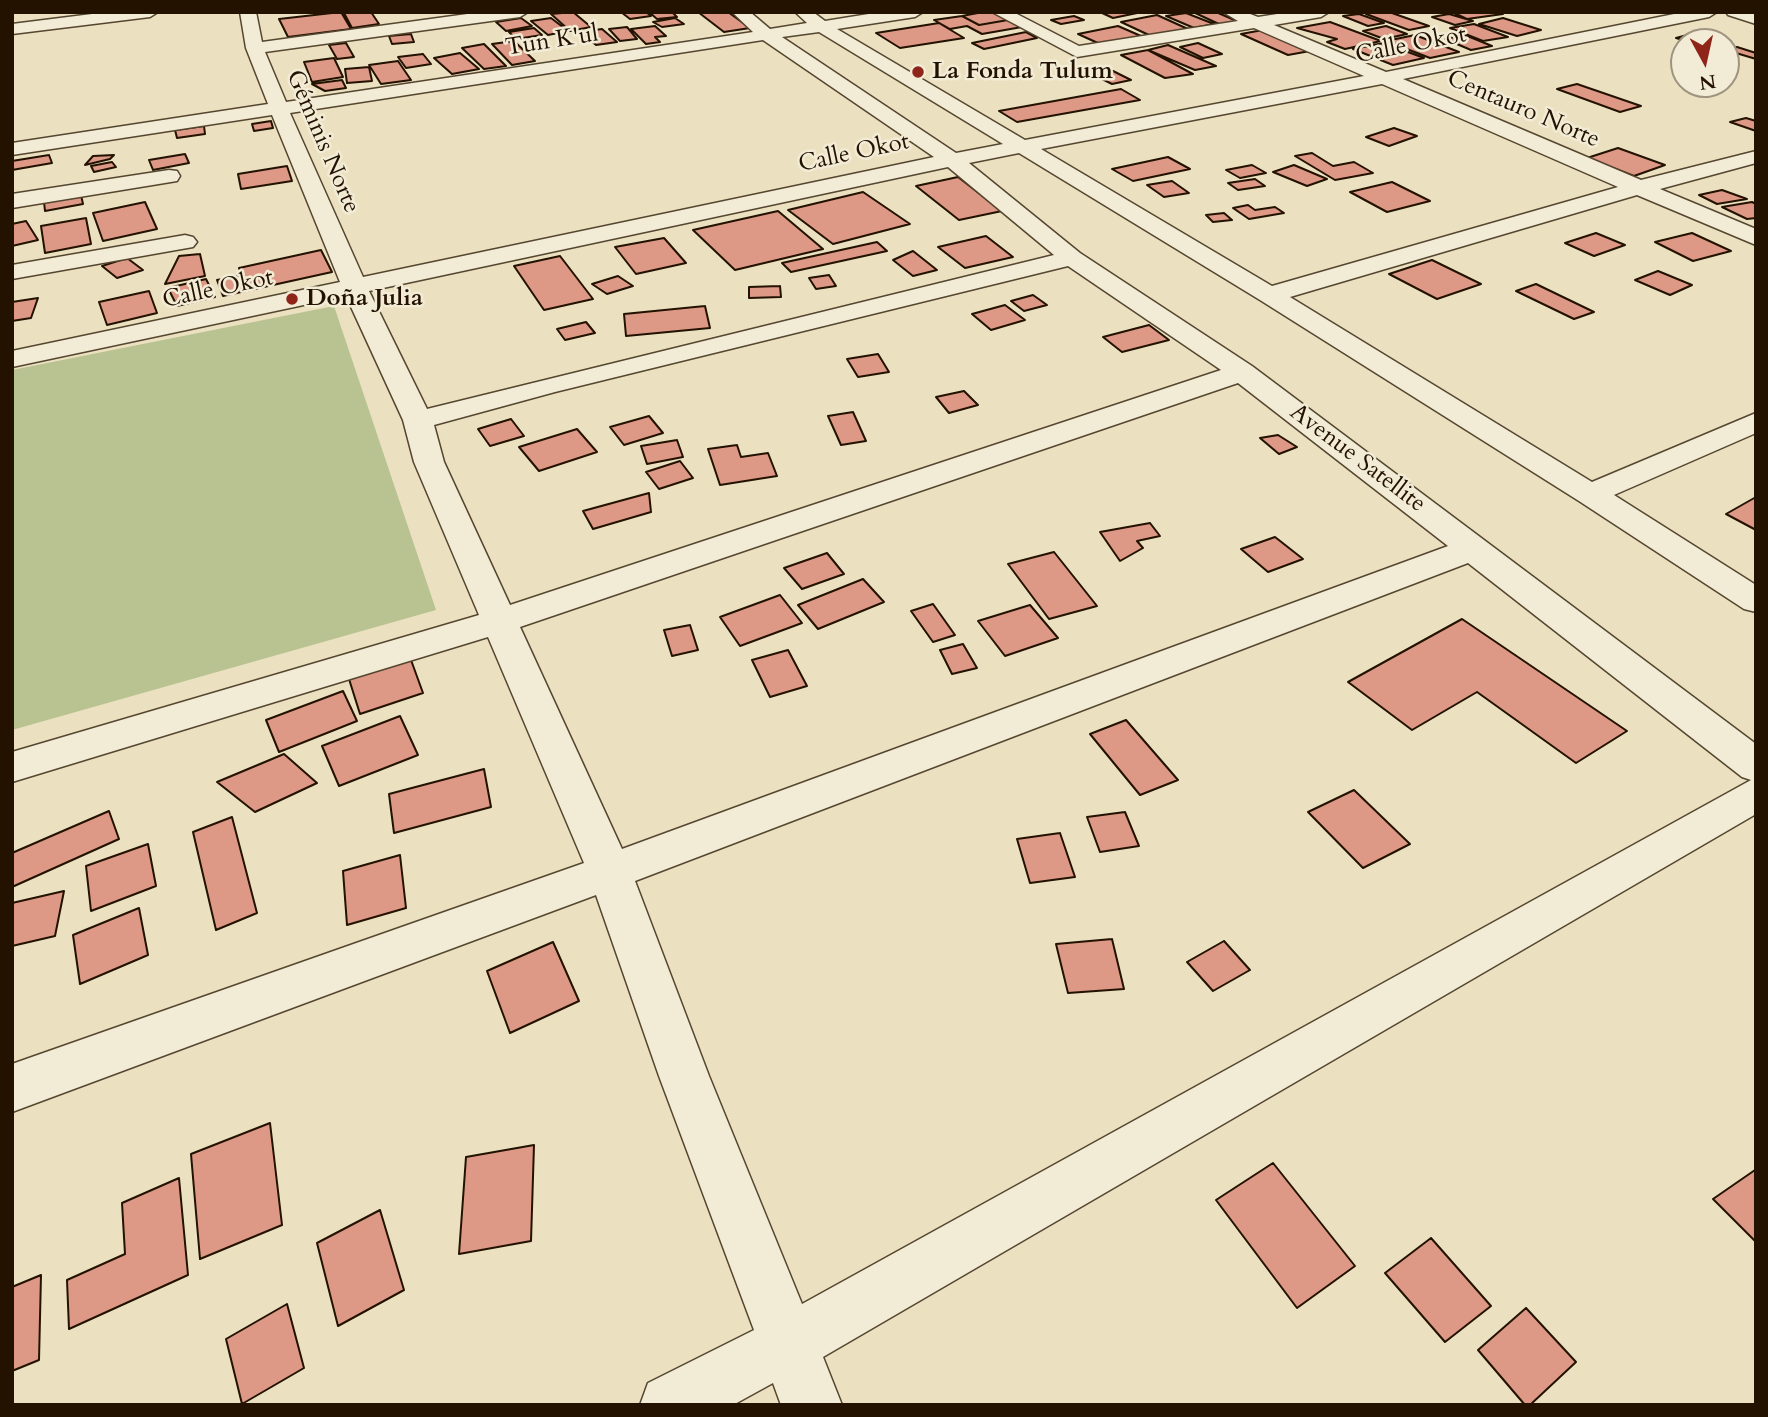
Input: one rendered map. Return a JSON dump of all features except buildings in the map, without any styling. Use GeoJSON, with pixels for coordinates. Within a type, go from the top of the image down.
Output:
{"type":"FeatureCollection","features":[{"type":"Feature","properties":{"kind":"street"},"geometry":{"type":"LineString","coordinates":[[12,29],[150,12]]}},
{"type":"Feature","properties":{"kind":"street","name":"Géminis Norte"},"geometry":{"type":"LineString","coordinates":[[248,12],[255,48],[279,109],[355,288],[418,419],[429,462],[610,872],[684,1076],[812,1405]]}},
{"type":"Feature","properties":{"kind":"street"},"geometry":{"type":"LineString","coordinates":[[255,48],[520,12]]}},
{"type":"Feature","properties":{"kind":"street","name":"Avenue Satellite"},"geometry":{"type":"LineString","coordinates":[[740,12],[767,34],[953,160],[1072,258],[1242,372],[1756,766]]}},
{"type":"Feature","properties":{"kind":"street"},"geometry":{"type":"LineString","coordinates":[[803,12],[821,26],[1269,295],[1590,494],[1756,601]]}},
{"type":"Feature","properties":{"kind":"street","name":"Tun K'ul"},"geometry":{"type":"LineString","coordinates":[[12,149],[915,12]]}},
{"type":"Feature","properties":{"kind":"street"},"geometry":{"type":"LineString","coordinates":[[1000,12],[1077,52],[1321,12]]}},
{"type":"Feature","properties":{"kind":"street","name":"Centauro Norte"},"geometry":{"type":"LineString","coordinates":[[1231,12],[1756,238]]}},
{"type":"Feature","properties":{"kind":"street","name":"Calle Okot"},"geometry":{"type":"LineString","coordinates":[[12,359],[953,160],[1383,78],[1709,12]]}},
{"type":"Feature","properties":{"kind":"street"},"geometry":{"type":"LineString","coordinates":[[1734,12],[1756,19]]}},
{"type":"Feature","properties":{"kind":"street"},"geometry":{"type":"LineString","coordinates":[[1269,295],[1637,188],[1756,157]]}},
{"type":"Feature","properties":{"kind":"street"},"geometry":{"type":"LineString","coordinates":[[12,201],[169,176]]}},
{"type":"Feature","properties":{"kind":"street"},"geometry":{"type":"LineString","coordinates":[[12,272],[185,242]]}},
{"type":"Feature","properties":{"kind":"street"},"geometry":{"type":"LineString","coordinates":[[418,419],[1072,258]]}},
{"type":"Feature","properties":{"kind":"street"},"geometry":{"type":"LineString","coordinates":[[12,767],[498,622],[1242,372]]}},
{"type":"Feature","properties":{"kind":"street"},"geometry":{"type":"LineString","coordinates":[[1590,494],[1756,422]]}},
{"type":"Feature","properties":{"kind":"street"},"geometry":{"type":"LineString","coordinates":[[12,1088],[610,872],[1475,548]]}},
{"type":"Feature","properties":{"kind":"street"},"geometry":{"type":"LineString","coordinates":[[670,1405],[788,1343],[1756,794]]}},
{"type":"Feature","properties":{"kind":"green space"},"geometry":{"type":"Polygon","coordinates":[[[334,306],[436,610],[12,730],[12,370],[334,306]]]}},
{"type":"Feature","properties":{"kind":"place","name":"La Fonda Tulum"},"geometry":{"type":"Point","coordinates":[918,72]}},
{"type":"Feature","properties":{"kind":"place","name":"Doña Julia"},"geometry":{"type":"Point","coordinates":[292,299]}}]}
